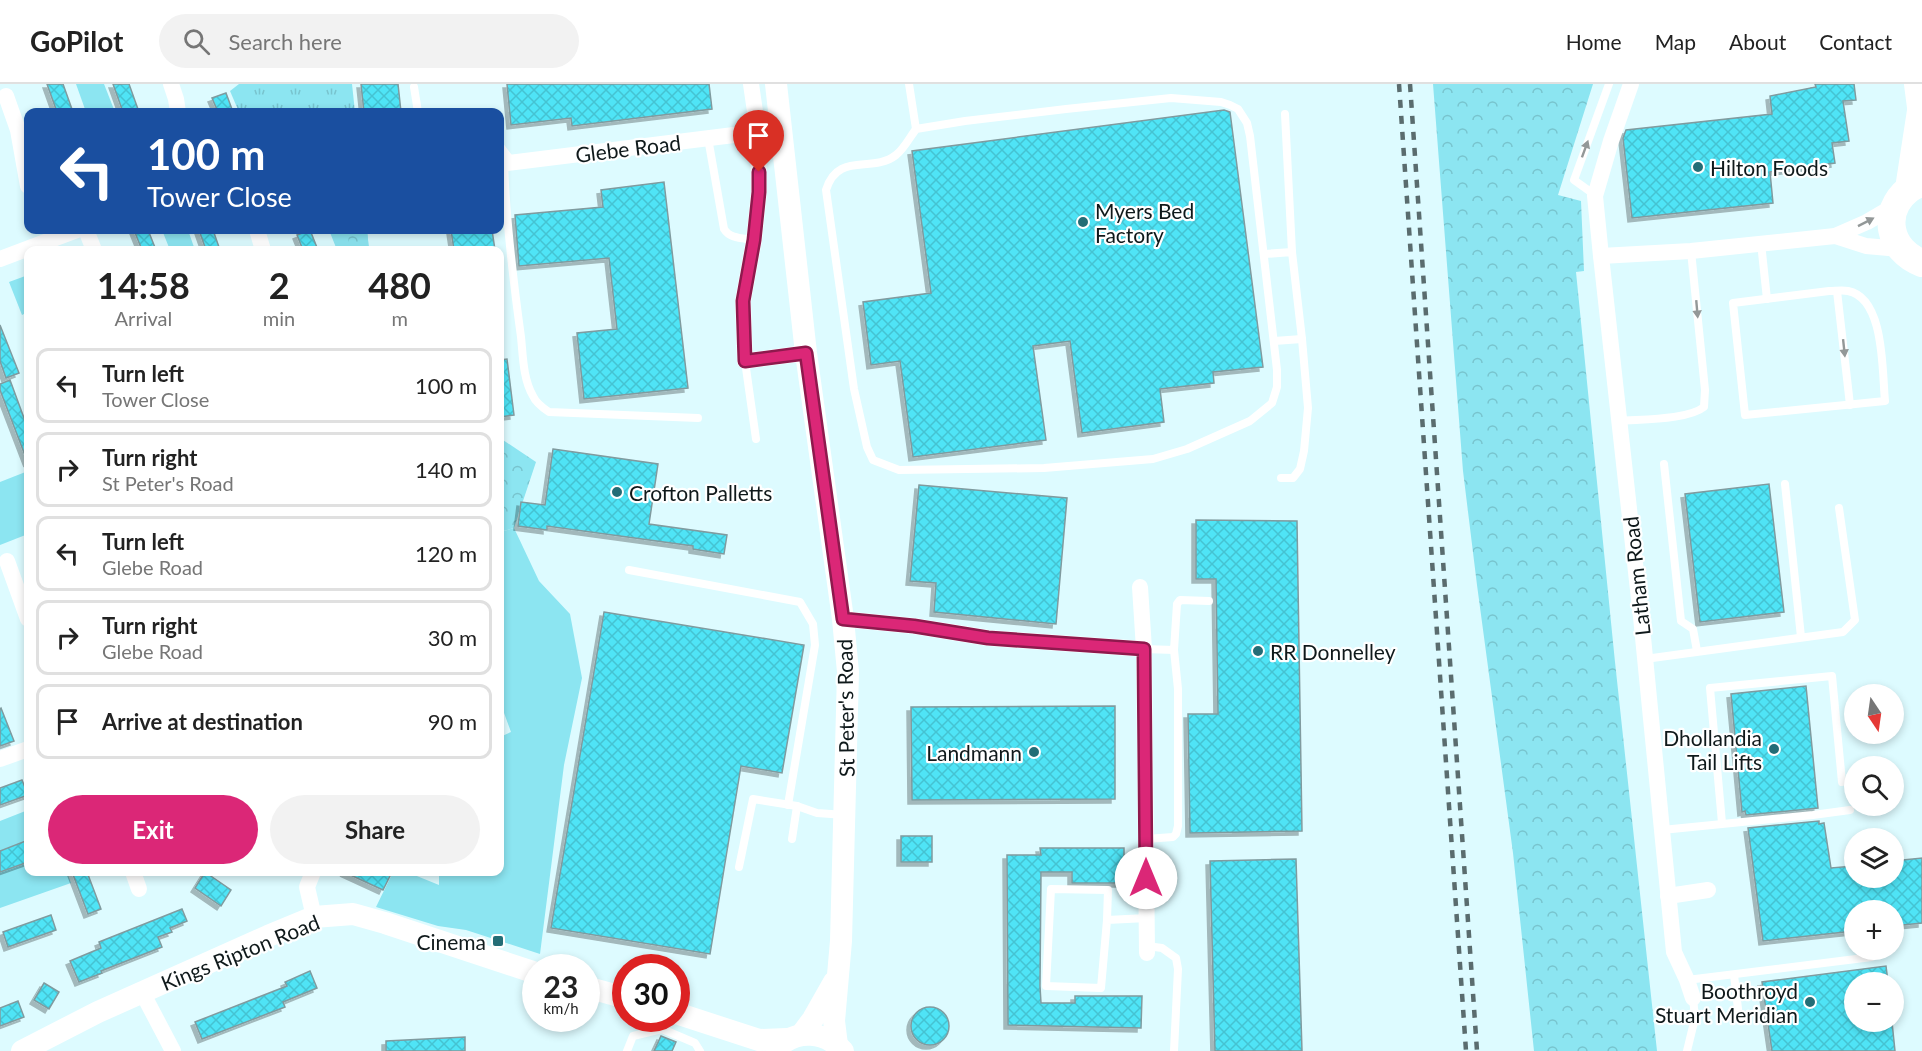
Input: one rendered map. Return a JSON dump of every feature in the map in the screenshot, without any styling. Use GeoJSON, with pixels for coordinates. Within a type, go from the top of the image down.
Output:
{"type":"FeatureCollection","features":[{"type":"Feature","properties":{"kind":"highway"},"geometry":{"type":"LineString","coordinates":[[1920,103],[1909,192],[1892,220],[1894,237],[1909,256],[1922,286]]}},
{"type":"Feature","properties":{"kind":"street"},"geometry":{"type":"LineString","coordinates":[[171,84],[177,108]]}},
{"type":"Feature","properties":{"kind":"street"},"geometry":{"type":"LineString","coordinates":[[751,84],[758,132],[759,192],[754,240],[743,301],[745,361],[806,353]]}},
{"type":"Feature","properties":{"kind":"street","name":"St Peter's Road"},"geometry":{"type":"LineString","coordinates":[[776,84],[806,353],[843,619],[848,672],[841,941],[834,1021],[840,1048]]}},
{"type":"Feature","properties":{"kind":"street","name":"Latham Road"},"geometry":{"type":"LineString","coordinates":[[1631,84],[1595,196],[1674,952],[1693,998]]}},
{"type":"Feature","properties":{"kind":"street"},"geometry":{"type":"LineString","coordinates":[[6,96],[18,130],[24,164]]}},
{"type":"Feature","properties":{"kind":"street","name":"Glebe Road"},"geometry":{"type":"LineString","coordinates":[[505,163],[758,132]]}},
{"type":"Feature","properties":{"kind":"street"},"geometry":{"type":"LineString","coordinates":[[1600,256],[1691,251],[1835,236],[1867,222],[1909,192]]}},
{"type":"Feature","properties":{"kind":"street"},"geometry":{"type":"LineString","coordinates":[[25,246],[46,235]]}},
{"type":"Feature","properties":{"kind":"street"},"geometry":{"type":"LineString","coordinates":[[1835,236],[1909,256]]}},
{"type":"Feature","properties":{"kind":"street"},"geometry":{"type":"LineString","coordinates":[[0,259],[24,246]]}},
{"type":"Feature","properties":{"kind":"street"},"geometry":{"type":"LineString","coordinates":[[7,561],[24,608]]}},
{"type":"Feature","properties":{"kind":"street"},"geometry":{"type":"LineString","coordinates":[[1140,587],[1144,649],[1147,949]]}},
{"type":"Feature","properties":{"kind":"street"},"geometry":{"type":"LineString","coordinates":[[843,619],[914,626],[988,638],[1144,649]]}},
{"type":"Feature","properties":{"kind":"street"},"geometry":{"type":"LineString","coordinates":[[0,759],[24,750]]}},
{"type":"Feature","properties":{"kind":"street"},"geometry":{"type":"LineString","coordinates":[[135,876],[140,889]]}},
{"type":"Feature","properties":{"kind":"street"},"geometry":{"type":"LineString","coordinates":[[311,876],[307,887],[314,917]]}},
{"type":"Feature","properties":{"kind":"street"},"geometry":{"type":"LineString","coordinates":[[1668,896],[1708,890]]}},
{"type":"Feature","properties":{"kind":"street","name":"Kings Ripton Road"},"geometry":{"type":"LineString","coordinates":[[22,1051],[98,1012],[314,917],[353,914],[385,922],[522,968]]}},
{"type":"Feature","properties":{"kind":"street"},"geometry":{"type":"LineString","coordinates":[[787,1042],[813,1019],[837,976]]}},
{"type":"Feature","properties":{"kind":"street"},"geometry":{"type":"LineString","coordinates":[[142,992],[173,1051]]}},
{"type":"Feature","properties":{"kind":"street"},"geometry":{"type":"LineString","coordinates":[[690,1017],[759,1040],[787,1042],[816,1035],[830,1040],[840,1048]]}},
{"type":"Feature","properties":{"kind":"street"},"geometry":{"type":"LineString","coordinates":[[719,1026],[743,1051]]}},
{"type":"Feature","properties":{"kind":"lane"},"geometry":{"type":"LineString","coordinates":[[909,84],[916,129],[897,155],[886,161],[839,169],[830,178],[826,190],[854,389],[867,447],[873,460],[899,470],[1044,468],[1153,459],[1187,449],[1250,421],[1272,403],[1277,387],[1277,370],[1265,254],[1250,136],[1247,123],[1238,110],[1221,102],[1171,98],[916,129]]}},
{"type":"Feature","properties":{"kind":"lane"},"geometry":{"type":"LineString","coordinates":[[1595,196],[1574,180],[1609,84]]}},
{"type":"Feature","properties":{"kind":"lane"},"geometry":{"type":"LineString","coordinates":[[414,87],[417,108]]}},
{"type":"Feature","properties":{"kind":"lane"},"geometry":{"type":"LineString","coordinates":[[1281,478],[1293,478],[1300,469],[1308,408],[1292,252],[1285,114]]}},
{"type":"Feature","properties":{"kind":"lane"},"geometry":{"type":"LineString","coordinates":[[708,138],[724,230],[732,237],[754,240]]}},
{"type":"Feature","properties":{"kind":"lane"},"geometry":{"type":"LineString","coordinates":[[505,163],[506,214],[514,287],[526,379],[532,396],[549,412],[562,414],[698,418]]}},
{"type":"Feature","properties":{"kind":"lane"},"geometry":{"type":"LineString","coordinates":[[1761,243],[1767,299]]}},
{"type":"Feature","properties":{"kind":"lane"},"geometry":{"type":"LineString","coordinates":[[1619,421],[1685,415],[1704,407],[1705,390],[1691,251]]}},
{"type":"Feature","properties":{"kind":"lane"},"geometry":{"type":"LineString","coordinates":[[1265,254],[1292,252]]}},
{"type":"Feature","properties":{"kind":"lane"},"geometry":{"type":"LineString","coordinates":[[1837,291],[1850,405]]}},
{"type":"Feature","properties":{"kind":"lane"},"geometry":{"type":"LineString","coordinates":[[1837,291],[1848,291],[1864,299],[1875,318],[1879,336],[1885,401],[1745,415],[1732,303],[1767,299],[1837,291]]}},
{"type":"Feature","properties":{"kind":"lane"},"geometry":{"type":"LineString","coordinates":[[1274,341],[1302,339]]}},
{"type":"Feature","properties":{"kind":"lane"},"geometry":{"type":"LineString","coordinates":[[745,361],[756,439]]}},
{"type":"Feature","properties":{"kind":"lane"},"geometry":{"type":"LineString","coordinates":[[1664,464],[1682,621],[1693,629],[1697,651]]}},
{"type":"Feature","properties":{"kind":"lane"},"geometry":{"type":"LineString","coordinates":[[1785,484],[1801,637]]}},
{"type":"Feature","properties":{"kind":"lane"},"geometry":{"type":"LineString","coordinates":[[1645,659],[1843,633],[1855,620],[1839,508]]}},
{"type":"Feature","properties":{"kind":"lane"},"geometry":{"type":"LineString","coordinates":[[629,570],[800,602],[813,624],[815,645],[793,806],[792,838]]}},
{"type":"Feature","properties":{"kind":"lane"},"geometry":{"type":"LineString","coordinates":[[1146,838],[1173,837],[1178,826],[1178,689],[1174,650],[1177,604],[1180,600],[1209,601]]}},
{"type":"Feature","properties":{"kind":"lane"},"geometry":{"type":"LineString","coordinates":[[1144,649],[1174,650]]}},
{"type":"Feature","properties":{"kind":"lane"},"geometry":{"type":"LineString","coordinates":[[1722,823],[1710,688],[1832,676],[1842,782]]}},
{"type":"Feature","properties":{"kind":"lane"},"geometry":{"type":"LineString","coordinates":[[739,867],[753,799],[817,813],[845,814]]}},
{"type":"Feature","properties":{"kind":"lane"},"geometry":{"type":"LineString","coordinates":[[1662,830],[1844,811]]}},
{"type":"Feature","properties":{"kind":"lane"},"geometry":{"type":"LineString","coordinates":[[1051,889],[1108,890],[1107,920],[1101,988],[1046,986],[1051,889]]}},
{"type":"Feature","properties":{"kind":"lane"},"geometry":{"type":"LineString","coordinates":[[1107,920],[1147,918]]}},
{"type":"Feature","properties":{"kind":"lane"},"geometry":{"type":"LineString","coordinates":[[1147,949],[1162,948],[1176,958],[1178,969],[1174,1051]]}},
{"type":"Feature","properties":{"kind":"lane"},"geometry":{"type":"LineString","coordinates":[[1687,980],[1849,960]]}},
{"type":"Feature","properties":{"kind":"lane"},"geometry":{"type":"LineString","coordinates":[[1734,975],[1739,1017]]}},
{"type":"Feature","properties":{"kind":"lane"},"geometry":{"type":"LineString","coordinates":[[1687,1051],[1695,1018],[1693,998]]}},
{"type":"Feature","properties":{"kind":"lane"},"geometry":{"type":"LineString","coordinates":[[627,1051],[633,1036],[662,1029],[695,1043],[700,1051]]}},
{"type":"Feature","properties":{"kind":"green space"},"geometry":{"type":"Polygon","coordinates":[[[76,84],[104,84],[113,108],[85,108],[76,84]]]}},
{"type":"Feature","properties":{"kind":"green space"},"geometry":{"type":"Polygon","coordinates":[[[239,84],[352,84],[355,108],[237,108],[230,91],[239,84]]]}},
{"type":"Feature","properties":{"kind":"green space"},"geometry":{"type":"Polygon","coordinates":[[[1433,84],[1593,84],[1558,195],[1581,201],[1584,271],[1576,272],[1657,1051],[1534,1051],[1513,853],[1463,471],[1433,84]]]}},
{"type":"Feature","properties":{"kind":"green space"},"geometry":{"type":"Polygon","coordinates":[[[164,234],[189,234],[194,246],[168,246],[164,234]]]}},
{"type":"Feature","properties":{"kind":"green space"},"geometry":{"type":"Polygon","coordinates":[[[331,234],[367,234],[369,246],[335,246],[331,234]]]}},
{"type":"Feature","properties":{"kind":"green space"},"geometry":{"type":"Polygon","coordinates":[[[348,234],[367,234],[369,246],[349,246],[348,234]]]}},
{"type":"Feature","properties":{"kind":"green space"},"geometry":{"type":"Polygon","coordinates":[[[24,276],[24,314],[22,315],[9,282],[24,276]]]}},
{"type":"Feature","properties":{"kind":"green space"},"geometry":{"type":"Polygon","coordinates":[[[504,441],[536,462],[514,528],[504,531],[504,441]]]}},
{"type":"Feature","properties":{"kind":"green space"},"geometry":{"type":"Polygon","coordinates":[[[24,473],[24,536],[0,545],[0,482],[24,473]]]}},
{"type":"Feature","properties":{"kind":"green space"},"geometry":{"type":"Polygon","coordinates":[[[514,528],[539,581],[570,614],[582,678],[564,765],[540,954],[466,930],[438,926],[376,907],[391,876],[417,876],[439,885],[439,876],[504,876],[504,735],[511,732],[504,713],[504,531],[514,528]]]}},
{"type":"Feature","properties":{"kind":"green space"},"geometry":{"type":"Polygon","coordinates":[[[24,812],[24,876],[68,876],[71,883],[0,908],[0,821],[24,812]]]}},
{"type":"Feature","properties":{"kind":"building"},"geometry":{"type":"Polygon","coordinates":[[[47,84],[63,84],[72,108],[56,108],[47,84]]]}},
{"type":"Feature","properties":{"kind":"building"},"geometry":{"type":"Polygon","coordinates":[[[113,84],[129,84],[138,108],[122,108],[113,84]]]}},
{"type":"Feature","properties":{"kind":"building"},"geometry":{"type":"Polygon","coordinates":[[[361,84],[398,84],[401,108],[364,108],[361,84]]]}},
{"type":"Feature","properties":{"kind":"building"},"geometry":{"type":"Polygon","coordinates":[[[507,84],[709,84],[712,109],[572,126],[571,118],[511,125],[507,84]]]}},
{"type":"Feature","properties":{"kind":"building","name":"Hilton Foods"},"geometry":{"type":"Polygon","coordinates":[[[1815,84],[1854,84],[1856,100],[1843,101],[1849,141],[1832,143],[1835,163],[1770,172],[1773,203],[1632,218],[1623,138],[1626,130],[1772,114],[1770,96],[1816,87],[1815,84]]]}},
{"type":"Feature","properties":{"kind":"building"},"geometry":{"type":"Polygon","coordinates":[[[226,93],[232,108],[216,108],[212,98],[226,93]]]}},
{"type":"Feature","properties":{"kind":"building","name":"Myers Bed Factory"},"geometry":{"type":"Polygon","coordinates":[[[1224,110],[1230,112],[1263,367],[1213,372],[1214,383],[1160,389],[1164,422],[1082,433],[1070,341],[1033,346],[1046,440],[913,457],[900,361],[871,365],[863,302],[931,293],[912,151],[1224,110]]]}},
{"type":"Feature","properties":{"kind":"building"},"geometry":{"type":"Polygon","coordinates":[[[664,182],[688,388],[584,399],[577,333],[617,329],[609,258],[519,266],[515,215],[603,207],[601,190],[664,182]]]}},
{"type":"Feature","properties":{"kind":"building"},"geometry":{"type":"Polygon","coordinates":[[[136,234],[150,234],[154,246],[140,246],[136,234]]]}},
{"type":"Feature","properties":{"kind":"building"},"geometry":{"type":"Polygon","coordinates":[[[200,234],[214,234],[219,246],[205,246],[200,234]]]}},
{"type":"Feature","properties":{"kind":"building"},"geometry":{"type":"Polygon","coordinates":[[[312,234],[316,246],[301,246],[297,235],[312,234]]]}},
{"type":"Feature","properties":{"kind":"building"},"geometry":{"type":"Polygon","coordinates":[[[452,234],[493,234],[494,246],[453,246],[452,234]]]}},
{"type":"Feature","properties":{"kind":"building"},"geometry":{"type":"Polygon","coordinates":[[[0,325],[19,373],[6,378],[0,361],[0,325]]]}},
{"type":"Feature","properties":{"kind":"building"},"geometry":{"type":"Polygon","coordinates":[[[504,359],[507,359],[514,415],[504,416],[504,359]]]}},
{"type":"Feature","properties":{"kind":"building"},"geometry":{"type":"Polygon","coordinates":[[[10,380],[24,418],[24,453],[0,390],[0,384],[10,380]]]}},
{"type":"Feature","properties":{"kind":"building"},"geometry":{"type":"Polygon","coordinates":[[[553,449],[658,464],[649,524],[727,535],[724,554],[693,549],[693,546],[547,526],[547,530],[518,526],[521,502],[545,505],[553,449]]]}},
{"type":"Feature","properties":{"kind":"building"},"geometry":{"type":"Polygon","coordinates":[[[1769,484],[1784,612],[1700,622],[1685,494],[1769,484]]]}},
{"type":"Feature","properties":{"kind":"building"},"geometry":{"type":"Polygon","coordinates":[[[919,485],[1067,498],[1056,624],[934,612],[936,583],[910,581],[919,485]]]}},
{"type":"Feature","properties":{"kind":"building","name":"RR Donnelley"},"geometry":{"type":"Polygon","coordinates":[[[1196,520],[1297,521],[1302,831],[1190,833],[1188,714],[1218,714],[1216,579],[1196,579],[1196,520]]]}},
{"type":"Feature","properties":{"kind":"building"},"geometry":{"type":"Polygon","coordinates":[[[604,612],[804,645],[782,773],[741,766],[710,954],[551,928],[604,612]]]}},
{"type":"Feature","properties":{"kind":"building","name":"Dhollandia Tail Lifts"},"geometry":{"type":"Polygon","coordinates":[[[1806,686],[1818,808],[1746,815],[1745,811],[1742,812],[1731,694],[1806,686]]]}},
{"type":"Feature","properties":{"kind":"building"},"geometry":{"type":"Polygon","coordinates":[[[1115,706],[1115,799],[912,800],[911,707],[1115,706]]]}},
{"type":"Feature","properties":{"kind":"building"},"geometry":{"type":"Polygon","coordinates":[[[0,709],[14,741],[0,746],[0,709]]]}},
{"type":"Feature","properties":{"kind":"building"},"geometry":{"type":"Polygon","coordinates":[[[22,780],[24,796],[0,805],[0,788],[22,780]]]}},
{"type":"Feature","properties":{"kind":"building"},"geometry":{"type":"Polygon","coordinates":[[[1819,821],[1819,824],[1824,823],[1831,868],[1844,867],[1844,888],[1904,888],[1904,860],[1922,858],[1922,923],[1904,925],[1904,900],[1844,900],[1844,932],[1763,941],[1748,828],[1819,821]]]}},
{"type":"Feature","properties":{"kind":"building"},"geometry":{"type":"Polygon","coordinates":[[[901,836],[932,836],[932,862],[901,862],[901,836]]]}},
{"type":"Feature","properties":{"kind":"building"},"geometry":{"type":"Polygon","coordinates":[[[24,842],[24,863],[0,872],[0,851],[24,842]]]}},
{"type":"Feature","properties":{"kind":"building"},"geometry":{"type":"Polygon","coordinates":[[[1040,848],[1124,848],[1124,883],[1072,883],[1072,872],[1041,872],[1041,1003],[1075,1003],[1075,996],[1142,996],[1141,1028],[1008,1025],[1007,855],[1041,855],[1040,848]]]}},
{"type":"Feature","properties":{"kind":"building"},"geometry":{"type":"Polygon","coordinates":[[[1296,859],[1302,1051],[1215,1051],[1210,861],[1296,859]]]}},
{"type":"Feature","properties":{"kind":"building"},"geometry":{"type":"Polygon","coordinates":[[[74,876],[89,876],[101,909],[88,914],[74,876]]]}},
{"type":"Feature","properties":{"kind":"building"},"geometry":{"type":"Polygon","coordinates":[[[202,876],[211,876],[231,890],[221,906],[195,888],[202,876]]]}},
{"type":"Feature","properties":{"kind":"building"},"geometry":{"type":"Polygon","coordinates":[[[353,876],[390,876],[383,890],[353,876]]]}},
{"type":"Feature","properties":{"kind":"building"},"geometry":{"type":"Polygon","coordinates":[[[182,909],[187,921],[170,928],[172,932],[158,937],[162,947],[79,982],[70,961],[101,948],[99,942],[182,909]]]}},
{"type":"Feature","properties":{"kind":"building"},"geometry":{"type":"Polygon","coordinates":[[[51,915],[56,930],[8,947],[3,932],[51,915]]]}},
{"type":"Feature","properties":{"kind":"building","name":"Boothroyd Stuart Meridian"},"geometry":{"type":"Polygon","coordinates":[[[1886,966],[1887,972],[1844,972],[1844,1032],[1893,1032],[1895,1051],[1772,1051],[1762,982],[1886,966]]]}},
{"type":"Feature","properties":{"kind":"building"},"geometry":{"type":"Polygon","coordinates":[[[310,971],[317,988],[283,1002],[285,1007],[202,1039],[195,1022],[287,986],[285,982],[310,971]]]}},
{"type":"Feature","properties":{"kind":"building"},"geometry":{"type":"Polygon","coordinates":[[[44,983],[59,992],[49,1009],[34,1000],[44,983]]]}},
{"type":"Feature","properties":{"kind":"building"},"geometry":{"type":"Polygon","coordinates":[[[18,1001],[24,1017],[0,1026],[0,1008],[18,1001]]]}},
{"type":"Feature","properties":{"kind":"building"},"geometry":{"type":"Polygon","coordinates":[[[930,1007],[943,1013],[949,1026],[943,1039],[930,1045],[917,1039],[911,1026],[917,1013],[930,1007]]]}},
{"type":"Feature","properties":{"kind":"building"},"geometry":{"type":"Polygon","coordinates":[[[661,1036],[676,1042],[672,1051],[654,1051],[661,1036]]]}},
{"type":"Feature","properties":{"kind":"building"},"geometry":{"type":"Polygon","coordinates":[[[465,1037],[465,1051],[386,1051],[386,1041],[465,1037]]]}},
{"type":"Feature","properties":{"kind":"railway"},"geometry":{"type":"LineString","coordinates":[[1399,84],[1466,1051]]}},
{"type":"Feature","properties":{"kind":"railway"},"geometry":{"type":"LineString","coordinates":[[1410,84],[1477,1051]]}},
{"type":"Feature","properties":{"kind":"place","name":"Hilton Foods"},"geometry":{"type":"Point","coordinates":[1698,167]}},
{"type":"Feature","properties":{"kind":"place","name":"Myers Bed Factory"},"geometry":{"type":"Point","coordinates":[1083,222]}},
{"type":"Feature","properties":{"kind":"place","name":"Crofton Palletts"},"geometry":{"type":"Point","coordinates":[617,492]}},
{"type":"Feature","properties":{"kind":"place","name":"RR Donnelley"},"geometry":{"type":"Point","coordinates":[1258,651]}},
{"type":"Feature","properties":{"kind":"place","name":"Dhollandia Tail Lifts"},"geometry":{"type":"Point","coordinates":[1774,749]}},
{"type":"Feature","properties":{"kind":"place","name":"Landmann"},"geometry":{"type":"Point","coordinates":[1034,752]}},
{"type":"Feature","properties":{"kind":"place","name":"Cinema"},"geometry":{"type":"Point","coordinates":[498,941]}},
{"type":"Feature","properties":{"kind":"place","name":"Boothroyd Stuart Meridian"},"geometry":{"type":"Point","coordinates":[1810,1002]}},
{"type":"Feature","properties":{"kind":"route"},"geometry":{"type":"LineString","coordinates":[[759,172],[754,240],[743,301],[745,361],[806,353],[843,619],[914,626],[988,638],[1144,649],[1146,878]]}}]}
